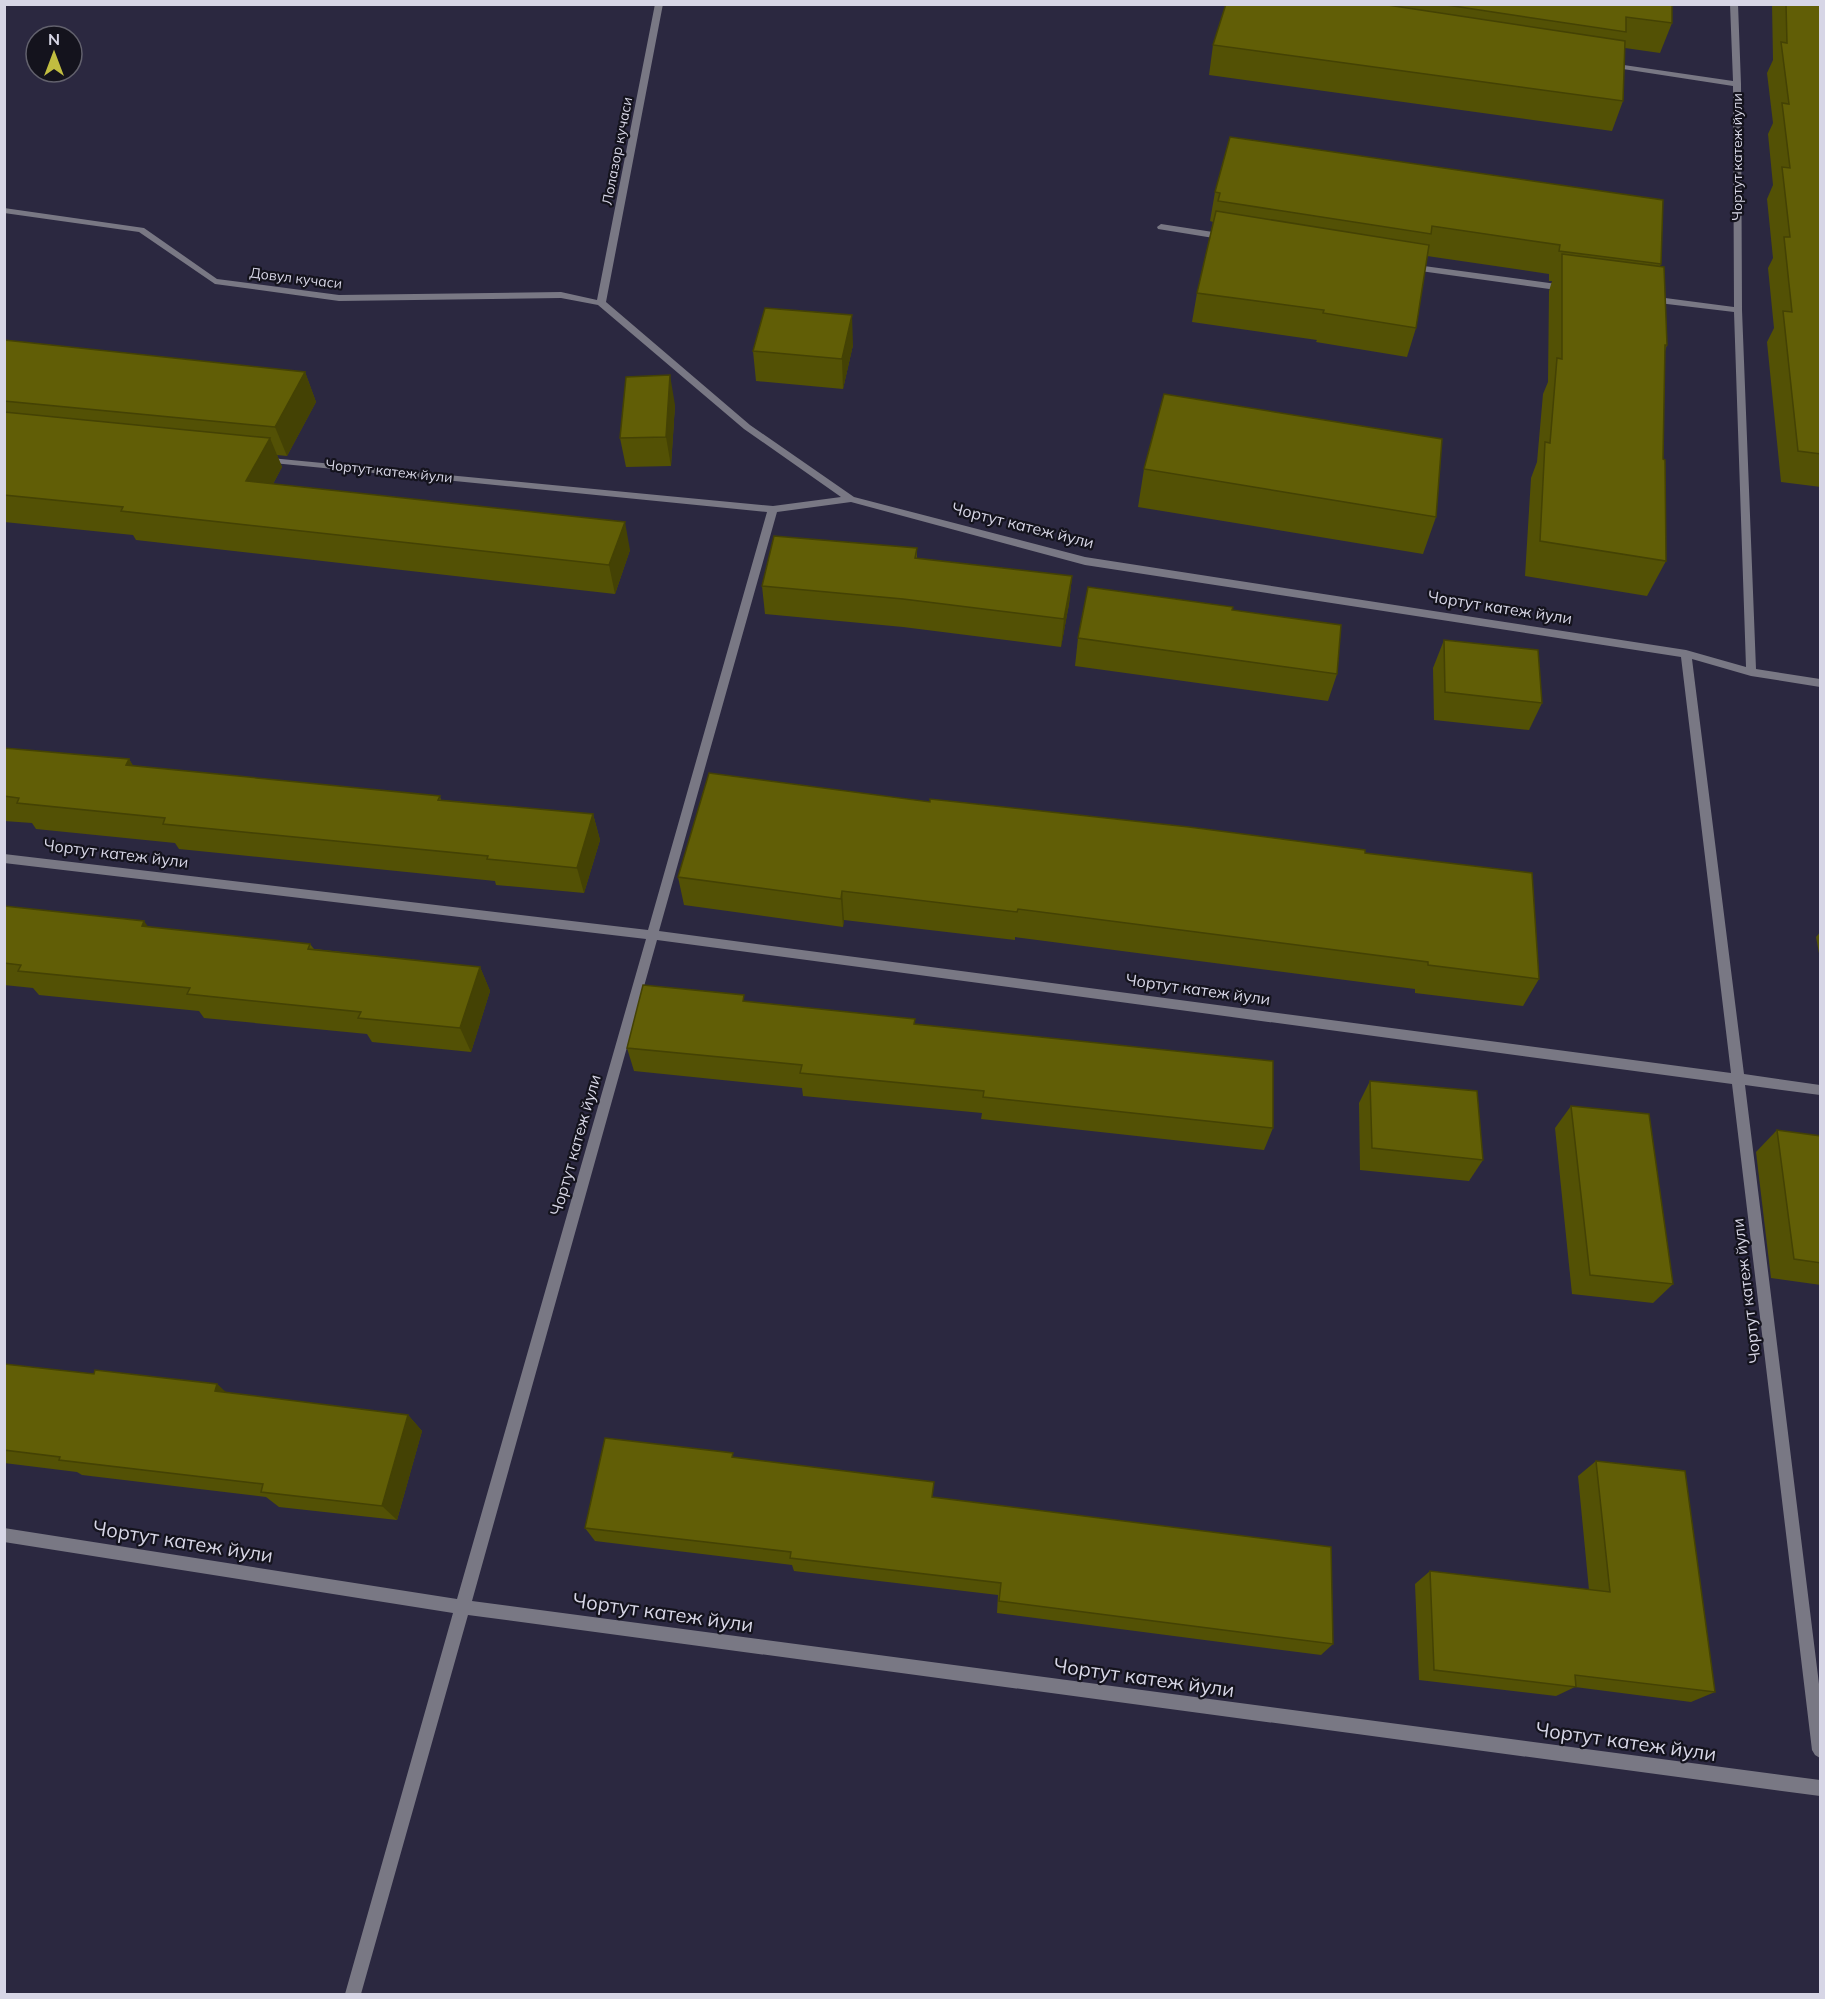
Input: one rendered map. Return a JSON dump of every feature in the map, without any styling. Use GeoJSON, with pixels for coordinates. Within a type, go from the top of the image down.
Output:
{"type":"FeatureCollection","features":[{"type":"Feature","properties":{"kind":"street","name":"Лолазор кучаси"},"geometry":{"type":"LineString","coordinates":[[601,303],[659,4]]}},
{"type":"Feature","properties":{"kind":"street","name":"Чортут катеж йули"},"geometry":{"type":"LineString","coordinates":[[1734,4],[1737,84],[1738,310],[1752,672]]}},
{"type":"Feature","properties":{"kind":"street"},"geometry":{"type":"LineString","coordinates":[[1597,63],[1737,84]]}},
{"type":"Feature","properties":{"kind":"street","name":"Довул кучаси"},"geometry":{"type":"LineString","coordinates":[[4,210],[141,231],[215,281],[339,298],[561,295],[601,303]]}},
{"type":"Feature","properties":{"kind":"street"},"geometry":{"type":"LineString","coordinates":[[1161,226],[1230,238]]}},
{"type":"Feature","properties":{"kind":"street"},"geometry":{"type":"LineString","coordinates":[[1404,266],[1577,289]]}},
{"type":"Feature","properties":{"kind":"street"},"geometry":{"type":"LineString","coordinates":[[1634,297],[1738,310]]}},
{"type":"Feature","properties":{"kind":"street","name":"Чортут катеж йули"},"geometry":{"type":"LineString","coordinates":[[601,303],[747,427],[851,499],[1086,561],[1686,654],[1752,672],[1821,683]]}},
{"type":"Feature","properties":{"kind":"street","name":"Чортут катеж йули"},"geometry":{"type":"LineString","coordinates":[[253,458],[773,509],[851,499]]}},
{"type":"Feature","properties":{"kind":"street","name":"Чортут катеж йули"},"geometry":{"type":"LineString","coordinates":[[353,1995],[773,509]]}},
{"type":"Feature","properties":{"kind":"street","name":"Чортут катеж йули"},"geometry":{"type":"LineString","coordinates":[[1686,654],[1821,1750]]}},
{"type":"Feature","properties":{"kind":"street","name":"Чортут катеж йули"},"geometry":{"type":"LineString","coordinates":[[4,858],[652,935],[1821,1090]]}},
{"type":"Feature","properties":{"kind":"street","name":"Чортут катеж йули"},"geometry":{"type":"LineString","coordinates":[[4,1534],[463,1607],[1821,1788]]}},
{"type":"Feature","properties":{"kind":"building"},"geometry":{"type":"Polygon","coordinates":[[[1226,4],[1381,4],[1625,41],[1623,101],[1213,45],[1226,4]]]}},
{"type":"Feature","properties":{"kind":"building"},"geometry":{"type":"Polygon","coordinates":[[[1440,4],[1672,4],[1672,23],[1626,17],[1626,32],[1440,4]]]}},
{"type":"Feature","properties":{"kind":"building"},"geometry":{"type":"Polygon","coordinates":[[[1786,4],[1821,4],[1821,454],[1798,451],[1783,311],[1792,312],[1784,237],[1790,237],[1782,167],[1790,168],[1782,103],[1789,104],[1781,42],[1787,43],[1786,4]]]}},
{"type":"Feature","properties":{"kind":"building"},"geometry":{"type":"Polygon","coordinates":[[[1230,137],[1663,200],[1661,264],[1559,251],[1560,245],[1432,226],[1431,234],[1218,201],[1220,193],[1215,192],[1230,137]]]}},
{"type":"Feature","properties":{"kind":"building"},"geometry":{"type":"Polygon","coordinates":[[[1216,211],[1429,245],[1416,328],[1323,313],[1324,310],[1197,293],[1216,211]]]}},
{"type":"Feature","properties":{"kind":"building"},"geometry":{"type":"Polygon","coordinates":[[[1562,254],[1664,267],[1667,345],[1665,345],[1663,459],[1665,460],[1666,561],[1540,541],[1545,442],[1550,443],[1557,358],[1562,359],[1562,254]]]}},
{"type":"Feature","properties":{"kind":"building"},"geometry":{"type":"Polygon","coordinates":[[[765,308],[852,315],[842,359],[753,351],[765,308]]]}},
{"type":"Feature","properties":{"kind":"building"},"geometry":{"type":"Polygon","coordinates":[[[4,340],[305,372],[275,427],[4,401],[4,340]]]}},
{"type":"Feature","properties":{"kind":"building"},"geometry":{"type":"Polygon","coordinates":[[[670,375],[666,437],[620,438],[626,377],[670,375]]]}},
{"type":"Feature","properties":{"kind":"building"},"geometry":{"type":"Polygon","coordinates":[[[1164,394],[1442,439],[1436,517],[1144,469],[1164,394]]]}},
{"type":"Feature","properties":{"kind":"building"},"geometry":{"type":"Polygon","coordinates":[[[4,412],[270,438],[246,481],[625,522],[609,565],[121,511],[123,507],[4,495],[4,412]]]}},
{"type":"Feature","properties":{"kind":"building"},"geometry":{"type":"Polygon","coordinates":[[[774,536],[917,548],[915,558],[1072,576],[1064,619],[903,599],[762,586],[774,536]]]}},
{"type":"Feature","properties":{"kind":"building"},"geometry":{"type":"Polygon","coordinates":[[[1088,587],[1341,625],[1337,674],[1078,638],[1088,587]]]}},
{"type":"Feature","properties":{"kind":"building"},"geometry":{"type":"Polygon","coordinates":[[[1444,640],[1538,650],[1542,703],[1445,692],[1444,640]]]}},
{"type":"Feature","properties":{"kind":"building"},"geometry":{"type":"Polygon","coordinates":[[[4,748],[129,759],[126,765],[440,796],[438,800],[593,814],[577,868],[487,859],[488,856],[163,824],[165,818],[17,803],[19,798],[4,796],[4,748]]]}},
{"type":"Feature","properties":{"kind":"building"},"geometry":{"type":"Polygon","coordinates":[[[709,773],[930,802],[930,799],[1189,827],[1365,850],[1365,853],[1532,873],[1539,979],[1428,965],[1428,962],[1018,909],[1017,912],[842,891],[841,899],[678,877],[709,773]]]}},
{"type":"Feature","properties":{"kind":"building"},"geometry":{"type":"Polygon","coordinates":[[[4,906],[144,921],[142,926],[310,944],[308,949],[480,967],[460,1028],[358,1018],[361,1012],[187,994],[190,988],[18,971],[21,965],[4,963],[4,906]]]}},
{"type":"Feature","properties":{"kind":"building"},"geometry":{"type":"Polygon","coordinates":[[[643,985],[744,995],[743,1001],[915,1019],[914,1024],[1273,1061],[1273,1128],[983,1097],[984,1091],[800,1073],[802,1065],[627,1048],[643,985]]]}},
{"type":"Feature","properties":{"kind":"building"},"geometry":{"type":"Polygon","coordinates":[[[1370,1081],[1477,1091],[1483,1160],[1372,1148],[1370,1081]]]}},
{"type":"Feature","properties":{"kind":"building"},"geometry":{"type":"Polygon","coordinates":[[[1571,1106],[1649,1114],[1673,1284],[1590,1275],[1571,1106]]]}},
{"type":"Feature","properties":{"kind":"building"},"geometry":{"type":"Polygon","coordinates":[[[1777,1130],[1821,1136],[1821,1263],[1794,1259],[1777,1130]]]}},
{"type":"Feature","properties":{"kind":"building"},"geometry":{"type":"Polygon","coordinates":[[[4,1364],[94,1374],[95,1370],[217,1384],[215,1391],[408,1415],[382,1506],[261,1492],[263,1484],[59,1460],[60,1457],[4,1450],[4,1364]]]}},
{"type":"Feature","properties":{"kind":"building"},"geometry":{"type":"Polygon","coordinates":[[[605,1438],[733,1453],[732,1457],[934,1482],[932,1497],[1331,1547],[1333,1644],[999,1601],[1001,1583],[790,1558],[791,1552],[585,1528],[605,1438]]]}},
{"type":"Feature","properties":{"kind":"building"},"geometry":{"type":"Polygon","coordinates":[[[1596,1461],[1685,1471],[1715,1692],[1575,1675],[1576,1687],[1434,1670],[1430,1571],[1610,1592],[1596,1461]]]}}]}
